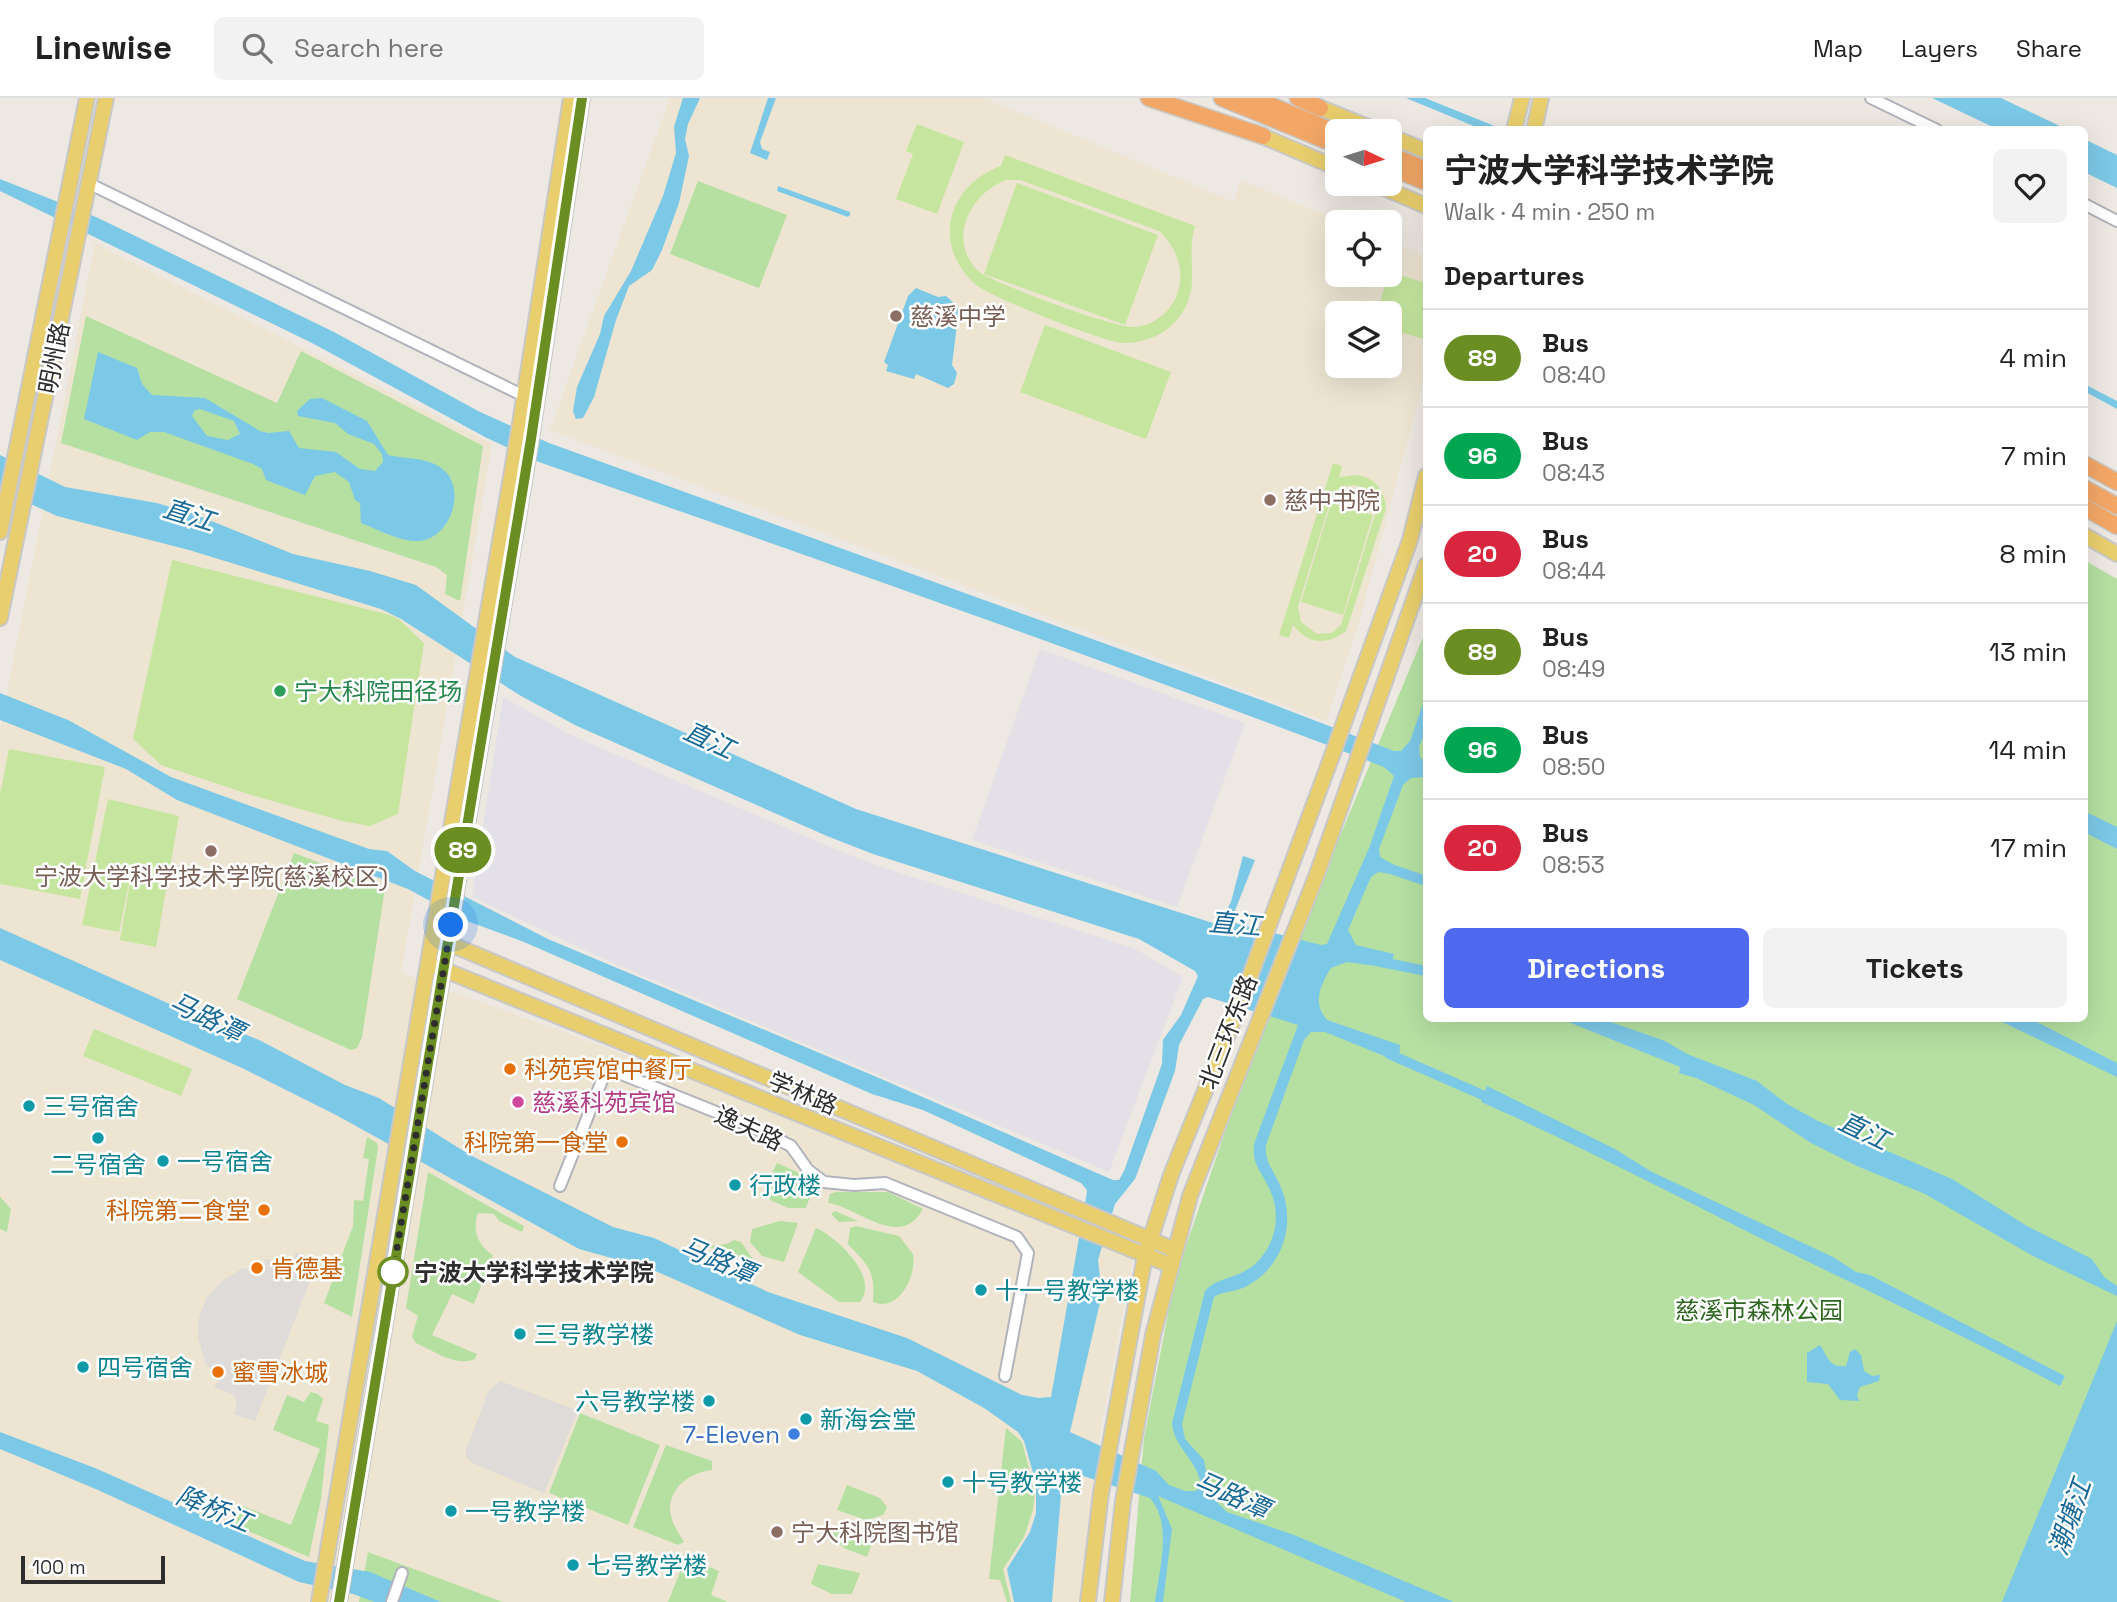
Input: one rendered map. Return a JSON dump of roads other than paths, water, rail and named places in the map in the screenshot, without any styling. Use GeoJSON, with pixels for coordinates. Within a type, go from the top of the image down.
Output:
{"type":"FeatureCollection","features":[{"type":"Feature","properties":{"kind":"highway"},"geometry":{"type":"LineString","coordinates":[[1149,98],[1172,103],[1263,136]]}},
{"type":"Feature","properties":{"kind":"highway"},"geometry":{"type":"LineString","coordinates":[[1222,98],[1325,140]]}},
{"type":"Feature","properties":{"kind":"highway"},"geometry":{"type":"LineString","coordinates":[[1253,98],[1325,128]]}},
{"type":"Feature","properties":{"kind":"highway"},"geometry":{"type":"LineString","coordinates":[[1297,98],[1320,108]]}},
{"type":"Feature","properties":{"kind":"highway"},"geometry":{"type":"LineString","coordinates":[[1402,160],[1423,169]]}},
{"type":"Feature","properties":{"kind":"highway"},"geometry":{"type":"LineString","coordinates":[[1402,172],[1423,181]]}},
{"type":"Feature","properties":{"kind":"highway"},"geometry":{"type":"LineString","coordinates":[[2088,466],[2117,482]]}},
{"type":"Feature","properties":{"kind":"highway"},"geometry":{"type":"LineString","coordinates":[[2088,490],[2117,506]]}},
{"type":"Feature","properties":{"kind":"highway"},"geometry":{"type":"LineString","coordinates":[[2088,509],[2114,524]]}},
{"type":"Feature","properties":{"kind":"highway"},"geometry":{"type":"LineString","coordinates":[[2088,517],[2114,524]]}},
{"type":"Feature","properties":{"kind":"main road","name":"明州路"},"geometry":{"type":"LineString","coordinates":[[0,532],[87,98]]}},
{"type":"Feature","properties":{"kind":"main road","name":"明州路"},"geometry":{"type":"LineString","coordinates":[[0,618],[106,98]]}},
{"type":"Feature","properties":{"kind":"main road"},"geometry":{"type":"LineString","coordinates":[[339,1602],[499,631],[525,431],[524,396],[571,98]]}},
{"type":"Feature","properties":{"kind":"main road"},"geometry":{"type":"LineString","coordinates":[[319,1601],[478,666],[525,431],[582,98]]}},
{"type":"Feature","properties":{"kind":"main road"},"geometry":{"type":"LineString","coordinates":[[1515,126],[1522,98]]}},
{"type":"Feature","properties":{"kind":"main road"},"geometry":{"type":"LineString","coordinates":[[1535,126],[1541,98]]}},
{"type":"Feature","properties":{"kind":"main road"},"geometry":{"type":"LineString","coordinates":[[1320,108],[1348,119]]}},
{"type":"Feature","properties":{"kind":"main road"},"geometry":{"type":"LineString","coordinates":[[1263,136],[1325,163]]}},
{"type":"Feature","properties":{"kind":"main road"},"geometry":{"type":"LineString","coordinates":[[1402,141],[1423,150]]}},
{"type":"Feature","properties":{"kind":"main road"},"geometry":{"type":"LineString","coordinates":[[1402,196],[1423,205]]}},
{"type":"Feature","properties":{"kind":"main road"},"geometry":{"type":"LineString","coordinates":[[2088,474],[2117,491]]}},
{"type":"Feature","properties":{"kind":"main road","name":"北三环东路"},"geometry":{"type":"LineString","coordinates":[[1088,1602],[1101,1493],[1145,1256],[1171,1175],[1236,1014],[1410,540],[1423,488]]}},
{"type":"Feature","properties":{"kind":"main road"},"geometry":{"type":"LineString","coordinates":[[2088,537],[2117,554]]}},
{"type":"Feature","properties":{"kind":"main road","name":"北三环东路"},"geometry":{"type":"LineString","coordinates":[[1112,1602],[1123,1500],[1153,1335],[1190,1196],[1295,930],[1423,573]]}},
{"type":"Feature","properties":{"kind":"main road","name":"学林路"},"geometry":{"type":"LineString","coordinates":[[432,936],[1175,1250]]}},
{"type":"Feature","properties":{"kind":"main road","name":"学林路"},"geometry":{"type":"LineString","coordinates":[[427,964],[1170,1265]]}},
{"type":"Feature","properties":{"kind":"street"},"geometry":{"type":"LineString","coordinates":[[1871,98],[1929,126]]}},
{"type":"Feature","properties":{"kind":"street"},"geometry":{"type":"LineString","coordinates":[[89,183],[524,396]]}},
{"type":"Feature","properties":{"kind":"street"},"geometry":{"type":"LineString","coordinates":[[2088,206],[2117,221]]}},
{"type":"Feature","properties":{"kind":"street","name":"逸夫路"},"geometry":{"type":"LineString","coordinates":[[560,1186],[603,1077],[614,1071],[758,1129],[791,1146],[808,1170],[824,1182],[854,1185],[885,1183],[1017,1237],[1028,1253],[1006,1376]]}},
{"type":"Feature","properties":{"kind":"street"},"geometry":{"type":"LineString","coordinates":[[392,1602],[402,1574]]}},
{"type":"Feature","properties":{"kind":"water"},"geometry":{"type":"Polygon","coordinates":[[[683,98],[700,98],[688,124],[685,139],[689,156],[679,203],[652,270],[629,286],[616,320],[594,397],[583,418],[576,419],[573,411],[577,387],[600,334],[604,316],[631,271],[663,196],[676,153],[674,127],[683,98]]]}},
{"type":"Feature","properties":{"kind":"water"},"geometry":{"type":"Polygon","coordinates":[[[768,98],[776,98],[760,142],[762,149],[770,152],[767,160],[750,153],[768,98]]]}},
{"type":"Feature","properties":{"kind":"water"},"geometry":{"type":"Polygon","coordinates":[[[1406,98],[1425,98],[1495,126],[1474,126],[1406,98]]]}},
{"type":"Feature","properties":{"kind":"water"},"geometry":{"type":"Polygon","coordinates":[[[1932,98],[2001,98],[2060,126],[1991,126],[1932,98]]]}},
{"type":"Feature","properties":{"kind":"water"},"geometry":{"type":"Polygon","coordinates":[[[2088,141],[2117,155],[2117,188],[2088,174],[2088,141]]]}},
{"type":"Feature","properties":{"kind":"water"},"geometry":{"type":"Polygon","coordinates":[[[0,179],[96,217],[334,332],[478,411],[549,443],[1264,701],[1394,751],[1401,751],[1410,741],[1423,704],[1423,737],[1419,747],[1423,760],[1423,777],[1411,778],[1403,785],[1379,849],[1380,857],[1394,865],[1390,874],[1378,872],[1371,877],[1348,930],[1356,945],[1394,954],[1390,968],[1347,962],[1331,968],[1319,994],[1322,1014],[1327,1020],[1400,1045],[1399,1062],[1325,1032],[1311,1032],[1304,1040],[1266,1145],[1269,1163],[1280,1184],[1286,1204],[1286,1232],[1282,1246],[1268,1269],[1258,1279],[1241,1289],[1214,1297],[1182,1424],[1185,1439],[1204,1460],[1211,1496],[1227,1512],[1294,1535],[1454,1602],[1406,1602],[1158,1496],[1172,1529],[1163,1602],[1155,1602],[1163,1534],[1157,1509],[1150,1498],[1071,1472],[1066,1474],[1062,1483],[1052,1602],[1014,1602],[1007,1569],[1030,1532],[1036,1513],[1036,1483],[1024,1441],[1018,1432],[984,1408],[917,1371],[800,1335],[651,1269],[579,1249],[336,1115],[242,1068],[0,960],[0,928],[183,1010],[259,1040],[345,1085],[379,1098],[470,1155],[613,1227],[654,1238],[768,1292],[907,1338],[1022,1395],[1039,1398],[1051,1397],[1086,1198],[1087,1190],[1081,1183],[923,1110],[872,1094],[524,942],[467,921],[408,889],[177,800],[126,769],[0,720],[0,693],[68,720],[171,777],[369,849],[387,851],[415,871],[548,939],[1113,1180],[1119,1180],[1124,1171],[1162,1064],[1163,1040],[1181,1015],[1198,976],[1195,971],[1139,939],[873,854],[577,726],[521,696],[381,609],[189,550],[57,516],[0,490],[0,455],[65,487],[157,503],[194,514],[293,554],[370,571],[416,585],[515,657],[856,809],[1219,925],[1231,902],[1243,856],[1255,860],[1234,913],[1235,923],[1321,945],[1327,944],[1369,848],[1394,776],[1384,767],[1068,649],[536,461],[485,437],[312,343],[0,191],[0,179]],[[1208,997],[1203,999],[1179,1045],[1175,1071],[1135,1179],[1115,1204],[1098,1260],[1102,1294],[1070,1432],[1156,1471],[1169,1485],[1185,1491],[1195,1491],[1201,1487],[1196,1469],[1177,1440],[1172,1423],[1205,1291],[1210,1286],[1253,1266],[1266,1251],[1275,1225],[1273,1197],[1256,1162],[1254,1144],[1298,1025],[1208,997]]]}},
{"type":"Feature","properties":{"kind":"water"},"geometry":{"type":"Polygon","coordinates":[[[778,186],[850,212],[850,215],[848,217],[777,191],[778,186]]]}},
{"type":"Feature","properties":{"kind":"water"},"geometry":{"type":"Polygon","coordinates":[[[916,288],[938,297],[946,296],[959,308],[952,365],[957,373],[954,384],[948,388],[916,374],[914,379],[886,371],[888,365],[884,362],[908,296],[916,288]]]}},
{"type":"Feature","properties":{"kind":"water"},"geometry":{"type":"Polygon","coordinates":[[[98,352],[137,368],[142,384],[152,395],[205,398],[260,431],[289,431],[299,448],[336,452],[360,469],[375,471],[383,462],[382,454],[374,444],[348,434],[335,423],[298,416],[297,411],[310,399],[322,398],[367,421],[388,455],[421,460],[440,467],[449,476],[453,486],[452,511],[439,532],[430,538],[418,541],[404,539],[361,523],[360,503],[355,500],[349,482],[335,472],[315,476],[305,495],[266,480],[262,469],[253,464],[164,432],[150,432],[137,440],[84,419],[98,352]],[[200,409],[195,410],[192,416],[207,436],[228,440],[240,434],[234,421],[200,409]]]}},
{"type":"Feature","properties":{"kind":"water"},"geometry":{"type":"Polygon","coordinates":[[[2088,386],[2117,401],[2117,409],[2088,393],[2088,386]]]}},
{"type":"Feature","properties":{"kind":"water"},"geometry":{"type":"Polygon","coordinates":[[[2088,813],[2117,827],[2117,849],[2088,834],[2088,813]]]}},
{"type":"Feature","properties":{"kind":"water"},"geometry":{"type":"Polygon","coordinates":[[[1568,1022],[1611,1022],[1665,1041],[1687,1054],[1757,1081],[1787,1104],[1818,1121],[1952,1179],[2027,1226],[2092,1259],[2104,1277],[2117,1286],[2117,1296],[2033,1256],[1925,1194],[1857,1166],[1811,1143],[1754,1105],[1679,1073],[1680,1067],[1568,1022]]]}},
{"type":"Feature","properties":{"kind":"water"},"geometry":{"type":"Polygon","coordinates":[[[2002,1022],[2037,1022],[2117,1063],[2117,1077],[2002,1022]]]}},
{"type":"Feature","properties":{"kind":"water"},"geometry":{"type":"Polygon","coordinates":[[[1487,1086],[1615,1149],[1652,1172],[1833,1257],[1856,1272],[1870,1275],[2065,1376],[2060,1386],[1619,1167],[1481,1102],[1487,1086]]]}},
{"type":"Feature","properties":{"kind":"water","name":"潮塘江"},"geometry":{"type":"Polygon","coordinates":[[[2117,1321],[2117,1602],[2002,1602],[2117,1321]]]}},
{"type":"Feature","properties":{"kind":"water"},"geometry":{"type":"Polygon","coordinates":[[[1820,1345],[1830,1361],[1840,1366],[1846,1366],[1850,1352],[1855,1349],[1861,1355],[1864,1371],[1872,1376],[1880,1375],[1879,1381],[1860,1387],[1857,1395],[1859,1401],[1840,1400],[1828,1384],[1807,1382],[1807,1353],[1820,1345]]]}},
{"type":"Feature","properties":{"kind":"water"},"geometry":{"type":"Polygon","coordinates":[[[0,1432],[95,1468],[305,1561],[370,1572],[441,1602],[375,1602],[353,1594],[299,1582],[98,1490],[0,1449],[0,1432]]]}},
{"type":"Feature","properties":{"kind":"waterway"},"geometry":{"type":"LineString","coordinates":[[1379,865],[1423,880]]}},
{"type":"Feature","properties":{"kind":"waterway","name":"直江"},"geometry":{"type":"LineString","coordinates":[[1381,962],[1423,970]]}},
{"type":"Feature","properties":{"kind":"waterway"},"geometry":{"type":"LineString","coordinates":[[1389,1054],[1494,1100]]}},
{"type":"Feature","properties":{"kind":"place","name":"慈溪中学"},"geometry":{"type":"Point","coordinates":[896,316]}},
{"type":"Feature","properties":{"kind":"place","name":"慈中书院"},"geometry":{"type":"Point","coordinates":[1270,500]}},
{"type":"Feature","properties":{"kind":"place","name":"宁大科院田径场"},"geometry":{"type":"Point","coordinates":[280,691]}},
{"type":"Feature","properties":{"kind":"place","name":"宁波大学科学技术学院(慈溪校区)"},"geometry":{"type":"Point","coordinates":[211,851]}},
{"type":"Feature","properties":{"kind":"place","name":"科苑宾馆中餐厅"},"geometry":{"type":"Point","coordinates":[510,1069]}},
{"type":"Feature","properties":{"kind":"place","name":"慈溪科苑宾馆"},"geometry":{"type":"Point","coordinates":[518,1102]}},
{"type":"Feature","properties":{"kind":"place","name":"三号宿舍"},"geometry":{"type":"Point","coordinates":[29,1106]}},
{"type":"Feature","properties":{"kind":"place","name":"二号宿舍"},"geometry":{"type":"Point","coordinates":[98,1138]}},
{"type":"Feature","properties":{"kind":"place","name":"科院第一食堂"},"geometry":{"type":"Point","coordinates":[622,1142]}},
{"type":"Feature","properties":{"kind":"place","name":"一号宿舍"},"geometry":{"type":"Point","coordinates":[163,1161]}},
{"type":"Feature","properties":{"kind":"place","name":"行政楼"},"geometry":{"type":"Point","coordinates":[735,1185]}},
{"type":"Feature","properties":{"kind":"place","name":"科院第二食堂"},"geometry":{"type":"Point","coordinates":[264,1210]}},
{"type":"Feature","properties":{"kind":"place","name":"肯德基"},"geometry":{"type":"Point","coordinates":[257,1268]}},
{"type":"Feature","properties":{"kind":"place","name":"宁波大学科学技术学院"},"geometry":{"type":"Point","coordinates":[393,1272]}},
{"type":"Feature","properties":{"kind":"place","name":"十一号教学楼"},"geometry":{"type":"Point","coordinates":[981,1290]}},
{"type":"Feature","properties":{"kind":"place","name":"三号教学楼"},"geometry":{"type":"Point","coordinates":[520,1334]}},
{"type":"Feature","properties":{"kind":"place","name":"四号宿舍"},"geometry":{"type":"Point","coordinates":[83,1367]}},
{"type":"Feature","properties":{"kind":"place","name":"蜜雪冰城"},"geometry":{"type":"Point","coordinates":[218,1372]}},
{"type":"Feature","properties":{"kind":"place","name":"六号教学楼"},"geometry":{"type":"Point","coordinates":[709,1401]}},
{"type":"Feature","properties":{"kind":"place","name":"新海会堂"},"geometry":{"type":"Point","coordinates":[806,1419]}},
{"type":"Feature","properties":{"kind":"place","name":"7-Eleven"},"geometry":{"type":"Point","coordinates":[794,1434]}},
{"type":"Feature","properties":{"kind":"place","name":"十号教学楼"},"geometry":{"type":"Point","coordinates":[948,1482]}},
{"type":"Feature","properties":{"kind":"place","name":"一号教学楼"},"geometry":{"type":"Point","coordinates":[451,1511]}},
{"type":"Feature","properties":{"kind":"place","name":"宁大科院图书馆"},"geometry":{"type":"Point","coordinates":[777,1532]}},
{"type":"Feature","properties":{"kind":"place","name":"七号教学楼"},"geometry":{"type":"Point","coordinates":[573,1565]}},
{"type":"Feature","properties":{"kind":"water label","name":"马路潭"},"geometry":{"type":"Point","coordinates":[207,1017]}},
{"type":"Feature","properties":{"kind":"water label","name":"马路潭"},"geometry":{"type":"Point","coordinates":[718,1260]}},
{"type":"Feature","properties":{"kind":"water label","name":"马路潭"},"geometry":{"type":"Point","coordinates":[1232,1495]}},
{"type":"Feature","properties":{"kind":"water label","name":"降桥江"},"geometry":{"type":"Point","coordinates":[214,1509]}},
{"type":"Feature","properties":{"kind":"park label","name":"慈溪市森林公园"},"geometry":{"type":"Point","coordinates":[1759,1310]}}]}
